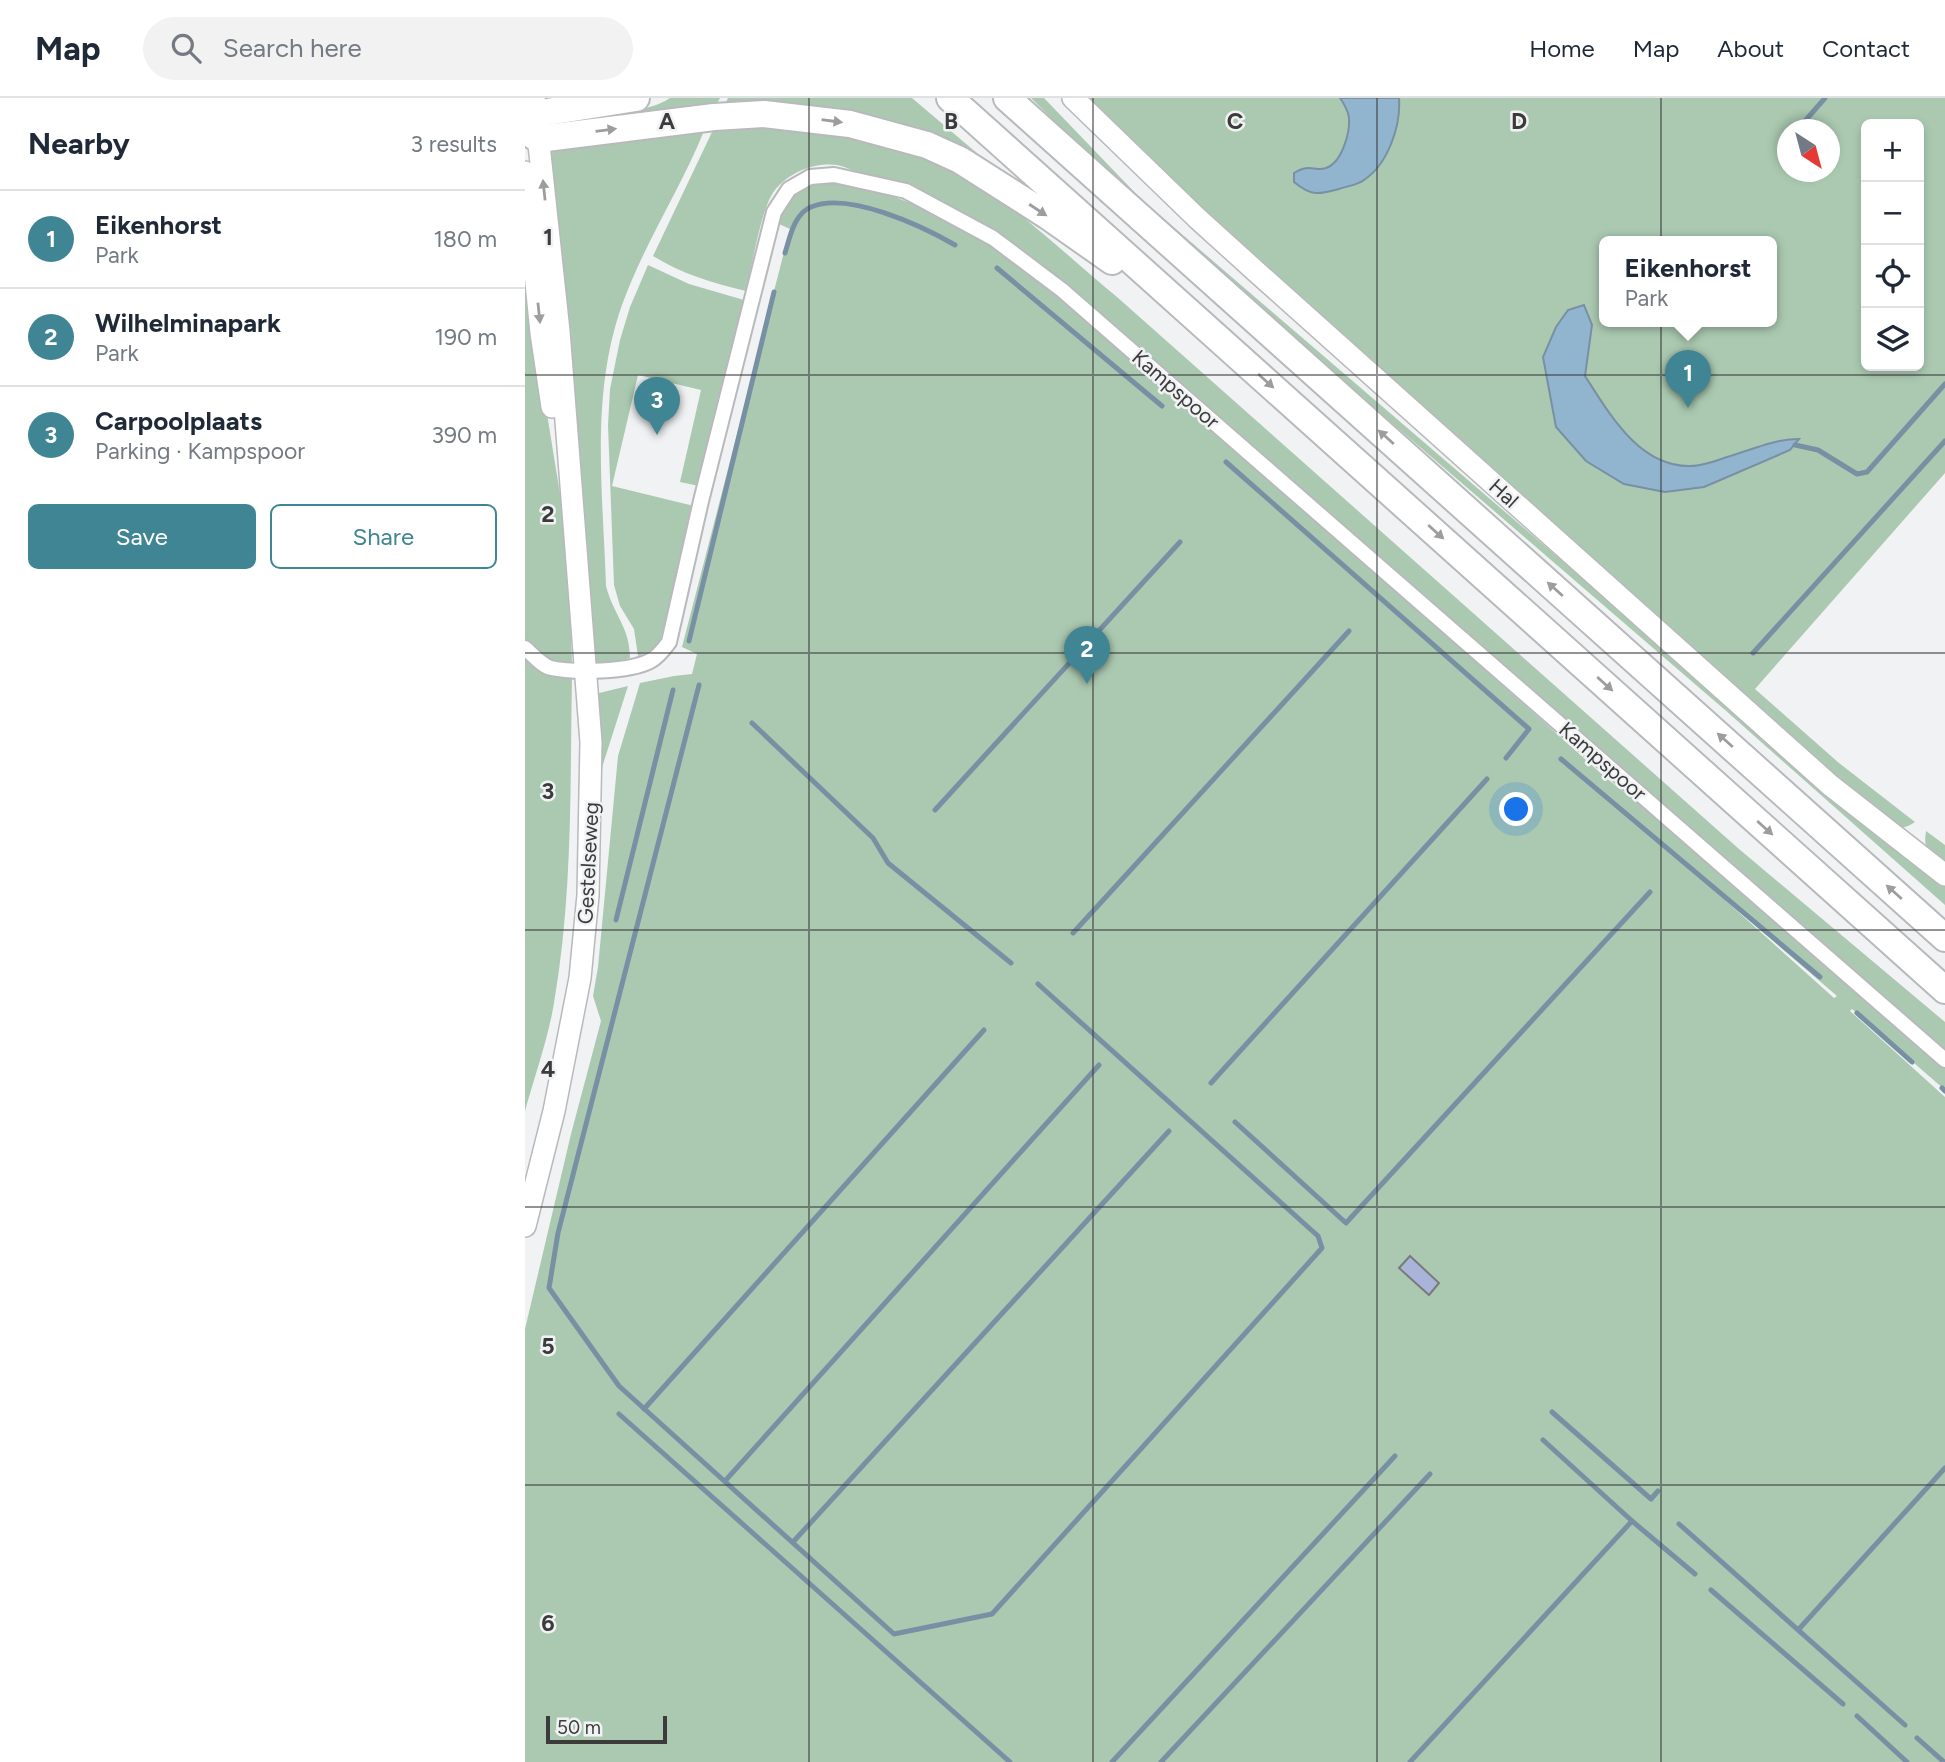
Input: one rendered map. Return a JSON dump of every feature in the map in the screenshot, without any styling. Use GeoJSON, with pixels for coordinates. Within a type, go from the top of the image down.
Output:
{"type":"FeatureCollection","features":[{"type":"Feature","properties":{"kind":"highway"},"geometry":{"type":"LineString","coordinates":[[531,121],[636,98]]}},
{"type":"Feature","properties":{"kind":"highway"},"geometry":{"type":"LineString","coordinates":[[950,98],[1945,990]]}},
{"type":"Feature","properties":{"kind":"highway"},"geometry":{"type":"LineString","coordinates":[[1007,98],[1945,937]]}},
{"type":"Feature","properties":{"kind":"highway"},"geometry":{"type":"LineString","coordinates":[[531,121],[764,114],[839,122],[927,145],[960,160],[989,178],[1215,335]]}},
{"type":"Feature","properties":{"kind":"main road","name":"Hal"},"geometry":{"type":"LineString","coordinates":[[1073,98],[1242,259],[1830,785],[1945,875]]}},
{"type":"Feature","properties":{"kind":"main road","name":"Gestelseweg"},"geometry":{"type":"LineString","coordinates":[[525,1226],[554,1111],[580,978],[588,895],[592,795],[586,671],[559,331],[531,121]]}},
{"type":"Feature","properties":{"kind":"main road","name":"Gestelseweg"},"geometry":{"type":"LineString","coordinates":[[525,172],[541,333],[557,441],[571,495]]}},
{"type":"Feature","properties":{"kind":"street","name":"Kampspoor"},"geometry":{"type":"LineString","coordinates":[[525,648],[548,668],[586,671],[635,666],[660,654],[669,642],[701,501],[774,212],[789,189],[810,177],[822,175],[834,175],[906,191],[993,238],[1062,290],[1945,1060]]}},
{"type":"Feature","properties":{"kind":"green space"},"geometry":{"type":"Polygon","coordinates":[[[670,98],[720,98],[713,111],[588,122],[588,115],[651,107],[670,98]]]}},
{"type":"Feature","properties":{"kind":"green space"},"geometry":{"type":"Polygon","coordinates":[[[728,98],[912,98],[998,171],[985,165],[722,111],[728,98]]]}},
{"type":"Feature","properties":{"kind":"green space"},"geometry":{"type":"Polygon","coordinates":[[[1031,98],[1044,98],[1142,200],[1730,705],[1945,885],[1945,905],[1725,710],[1138,204],[1031,98]]]}},
{"type":"Feature","properties":{"kind":"green space"},"geometry":{"type":"Polygon","coordinates":[[[1085,98],[1945,98],[1945,473],[1755,689],[1839,763],[1915,822],[1904,827],[1890,824],[1260,265],[1085,98]]]}},
{"type":"Feature","properties":{"kind":"green space"},"geometry":{"type":"Polygon","coordinates":[[[744,127],[816,132],[887,146],[954,173],[1015,211],[1117,297],[1739,849],[1945,1022],[1945,1050],[1733,865],[1614,768],[1103,315],[1047,269],[992,230],[932,198],[899,185],[828,164],[803,170],[788,178],[775,190],[761,223],[746,291],[698,277],[653,256],[713,130],[744,127]]]}},
{"type":"Feature","properties":{"kind":"green space"},"geometry":{"type":"Polygon","coordinates":[[[704,131],[631,282],[612,339],[602,409],[601,444],[606,586],[627,638],[630,658],[594,667],[566,300],[550,153],[580,145],[704,131]]]}},
{"type":"Feature","properties":{"kind":"green space"},"geometry":{"type":"Polygon","coordinates":[[[833,180],[883,193],[930,210],[989,243],[1053,290],[1285,490],[1605,777],[1718,867],[1945,1066],[1945,1090],[1852,1009],[1850,1011],[1945,1097],[1945,1762],[525,1762],[525,1329],[601,1021],[593,996],[618,756],[640,683],[692,674],[697,654],[682,647],[790,229],[777,223],[786,204],[797,191],[822,181],[833,180]],[[1715,891],[1834,998],[1837,996],[1715,891]]]}},
{"type":"Feature","properties":{"kind":"green space"},"geometry":{"type":"Polygon","coordinates":[[[525,249],[534,334],[567,537],[572,662],[548,662],[525,642],[525,249]]]}},
{"type":"Feature","properties":{"kind":"green space"},"geometry":{"type":"Polygon","coordinates":[[[648,265],[689,284],[744,300],[699,486],[680,482],[701,390],[638,375],[612,486],[694,506],[660,641],[652,650],[638,656],[634,629],[620,606],[614,585],[608,425],[610,389],[620,340],[630,307],[648,265]]]}},
{"type":"Feature","properties":{"kind":"green space"},"geometry":{"type":"Polygon","coordinates":[[[525,654],[572,674],[565,921],[554,1003],[525,1111],[525,654]]]}},
{"type":"Feature","properties":{"kind":"green space"},"geometry":{"type":"Polygon","coordinates":[[[628,686],[598,780],[595,694],[628,686]]]}},
{"type":"Feature","properties":{"kind":"green space"},"geometry":{"type":"Polygon","coordinates":[[[1926,831],[1945,845],[1945,865],[1926,848],[1926,831]]]}},
{"type":"Feature","properties":{"kind":"water"},"geometry":{"type":"Polygon","coordinates":[[[1340,98],[1399,98],[1395,132],[1380,164],[1364,180],[1325,192],[1310,192],[1294,182],[1294,173],[1308,168],[1326,168],[1337,159],[1345,144],[1349,127],[1348,113],[1340,98]]]}},
{"type":"Feature","properties":{"kind":"water"},"geometry":{"type":"Polygon","coordinates":[[[1584,305],[1592,325],[1585,376],[1615,421],[1641,448],[1655,458],[1672,464],[1695,466],[1772,443],[1799,439],[1790,450],[1704,487],[1665,492],[1624,484],[1586,461],[1556,427],[1543,357],[1556,327],[1568,310],[1584,305]]]}},
{"type":"Feature","properties":{"kind":"building"},"geometry":{"type":"Polygon","coordinates":[[[1410,1256],[1439,1283],[1429,1295],[1399,1268],[1410,1256]]]}},
{"type":"Feature","properties":{"kind":"waterway"},"geometry":{"type":"LineString","coordinates":[[1807,119],[1825,98]]}},
{"type":"Feature","properties":{"kind":"waterway"},"geometry":{"type":"LineString","coordinates":[[785,253],[793,227],[800,215],[811,207],[826,203],[864,207],[885,213],[955,245]]}},
{"type":"Feature","properties":{"kind":"waterway"},"geometry":{"type":"LineString","coordinates":[[997,268],[1162,406]]}},
{"type":"Feature","properties":{"kind":"waterway"},"geometry":{"type":"LineString","coordinates":[[689,641],[774,292]]}},
{"type":"Feature","properties":{"kind":"waterway"},"geometry":{"type":"LineString","coordinates":[[1795,445],[1818,450],[1857,474],[1867,472],[1945,384]]}},
{"type":"Feature","properties":{"kind":"waterway"},"geometry":{"type":"LineString","coordinates":[[1753,653],[1945,441]]}},
{"type":"Feature","properties":{"kind":"waterway"},"geometry":{"type":"LineString","coordinates":[[1226,462],[1529,729],[1506,758]]}},
{"type":"Feature","properties":{"kind":"waterway"},"geometry":{"type":"LineString","coordinates":[[935,810],[1180,542]]}},
{"type":"Feature","properties":{"kind":"waterway"},"geometry":{"type":"LineString","coordinates":[[1073,933],[1349,631]]}},
{"type":"Feature","properties":{"kind":"waterway"},"geometry":{"type":"LineString","coordinates":[[699,685],[558,1233],[549,1288],[619,1386],[894,1634],[992,1614],[1322,1248],[1318,1236],[1038,984]]}},
{"type":"Feature","properties":{"kind":"waterway"},"geometry":{"type":"LineString","coordinates":[[616,920],[673,690]]}},
{"type":"Feature","properties":{"kind":"waterway"},"geometry":{"type":"LineString","coordinates":[[752,723],[873,838],[888,863],[1011,963]]}},
{"type":"Feature","properties":{"kind":"waterway"},"geometry":{"type":"LineString","coordinates":[[1561,759],[1820,977]]}},
{"type":"Feature","properties":{"kind":"waterway"},"geometry":{"type":"LineString","coordinates":[[1211,1083],[1487,779]]}},
{"type":"Feature","properties":{"kind":"waterway"},"geometry":{"type":"LineString","coordinates":[[1235,1122],[1346,1223],[1650,892]]}},
{"type":"Feature","properties":{"kind":"waterway"},"geometry":{"type":"LineString","coordinates":[[1857,1013],[1912,1062]]}},
{"type":"Feature","properties":{"kind":"waterway"},"geometry":{"type":"LineString","coordinates":[[644,1409],[984,1030]]}},
{"type":"Feature","properties":{"kind":"waterway"},"geometry":{"type":"LineString","coordinates":[[725,1481],[1099,1065]]}},
{"type":"Feature","properties":{"kind":"waterway"},"geometry":{"type":"LineString","coordinates":[[1942,1088],[1945,1091]]}},
{"type":"Feature","properties":{"kind":"waterway"},"geometry":{"type":"LineString","coordinates":[[793,1542],[1169,1131]]}},
{"type":"Feature","properties":{"kind":"waterway"},"geometry":{"type":"LineString","coordinates":[[1552,1412],[1651,1499],[1658,1491]]}},
{"type":"Feature","properties":{"kind":"waterway"},"geometry":{"type":"LineString","coordinates":[[619,1414],[1010,1762]]}},
{"type":"Feature","properties":{"kind":"waterway"},"geometry":{"type":"LineString","coordinates":[[1543,1440],[1695,1574]]}},
{"type":"Feature","properties":{"kind":"waterway"},"geometry":{"type":"LineString","coordinates":[[1112,1762],[1395,1456]]}},
{"type":"Feature","properties":{"kind":"waterway"},"geometry":{"type":"LineString","coordinates":[[1799,1629],[1945,1468]]}},
{"type":"Feature","properties":{"kind":"waterway"},"geometry":{"type":"LineString","coordinates":[[1161,1762],[1430,1474]]}},
{"type":"Feature","properties":{"kind":"waterway"},"geometry":{"type":"LineString","coordinates":[[1410,1762],[1632,1521]]}},
{"type":"Feature","properties":{"kind":"waterway"},"geometry":{"type":"LineString","coordinates":[[1679,1524],[1905,1725]]}},
{"type":"Feature","properties":{"kind":"waterway"},"geometry":{"type":"LineString","coordinates":[[1711,1590],[1843,1704]]}},
{"type":"Feature","properties":{"kind":"waterway"},"geometry":{"type":"LineString","coordinates":[[1857,1716],[1907,1762]]}},
{"type":"Feature","properties":{"kind":"waterway"},"geometry":{"type":"LineString","coordinates":[[1917,1738],[1944,1762]]}},
{"type":"Feature","properties":{"kind":"place","name":"Eikenhorst"},"geometry":{"type":"Point","coordinates":[1688,408]}},
{"type":"Feature","properties":{"kind":"place","name":"Carpoolplaats"},"geometry":{"type":"Point","coordinates":[657,435]}},
{"type":"Feature","properties":{"kind":"place","name":"Wilhelminapark"},"geometry":{"type":"Point","coordinates":[1087,684]}}]}
